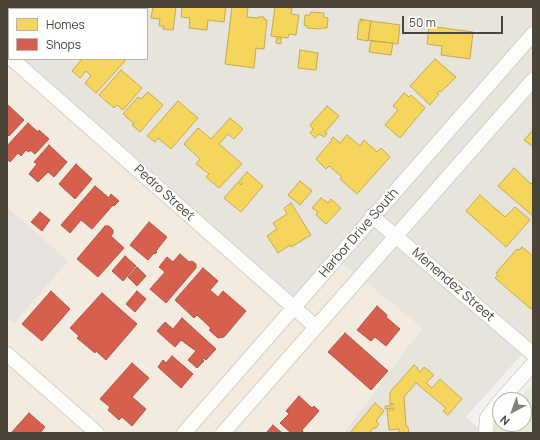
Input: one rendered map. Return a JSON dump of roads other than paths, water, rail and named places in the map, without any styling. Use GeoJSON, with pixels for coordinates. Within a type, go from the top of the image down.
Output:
{"type":"FeatureCollection","features":[{"type":"Feature","properties":{"kind":"street","name":"Harbor Drive South"},"geometry":{"type":"LineString","coordinates":[[187,432],[372,216],[533,34]]}},
{"type":"Feature","properties":{"kind":"street","name":"Pedro Street"},"geometry":{"type":"LineString","coordinates":[[13,60],[316,327]]}},
{"type":"Feature","properties":{"kind":"street"},"geometry":{"type":"LineString","coordinates":[[223,433],[533,80]]}},
{"type":"Feature","properties":{"kind":"street","name":"Menendez Street"},"geometry":{"type":"LineString","coordinates":[[372,216],[533,354]]}},
{"type":"Feature","properties":{"kind":"street"},"geometry":{"type":"LineString","coordinates":[[7,354],[97,433]]}},
{"type":"Feature","properties":{"kind":"street"},"geometry":{"type":"LineString","coordinates":[[509,392],[533,364]]}},
{"type":"Feature","properties":{"kind":"street"},"geometry":{"type":"LineString","coordinates":[[486,433],[487,418],[492,412]]}}]}
